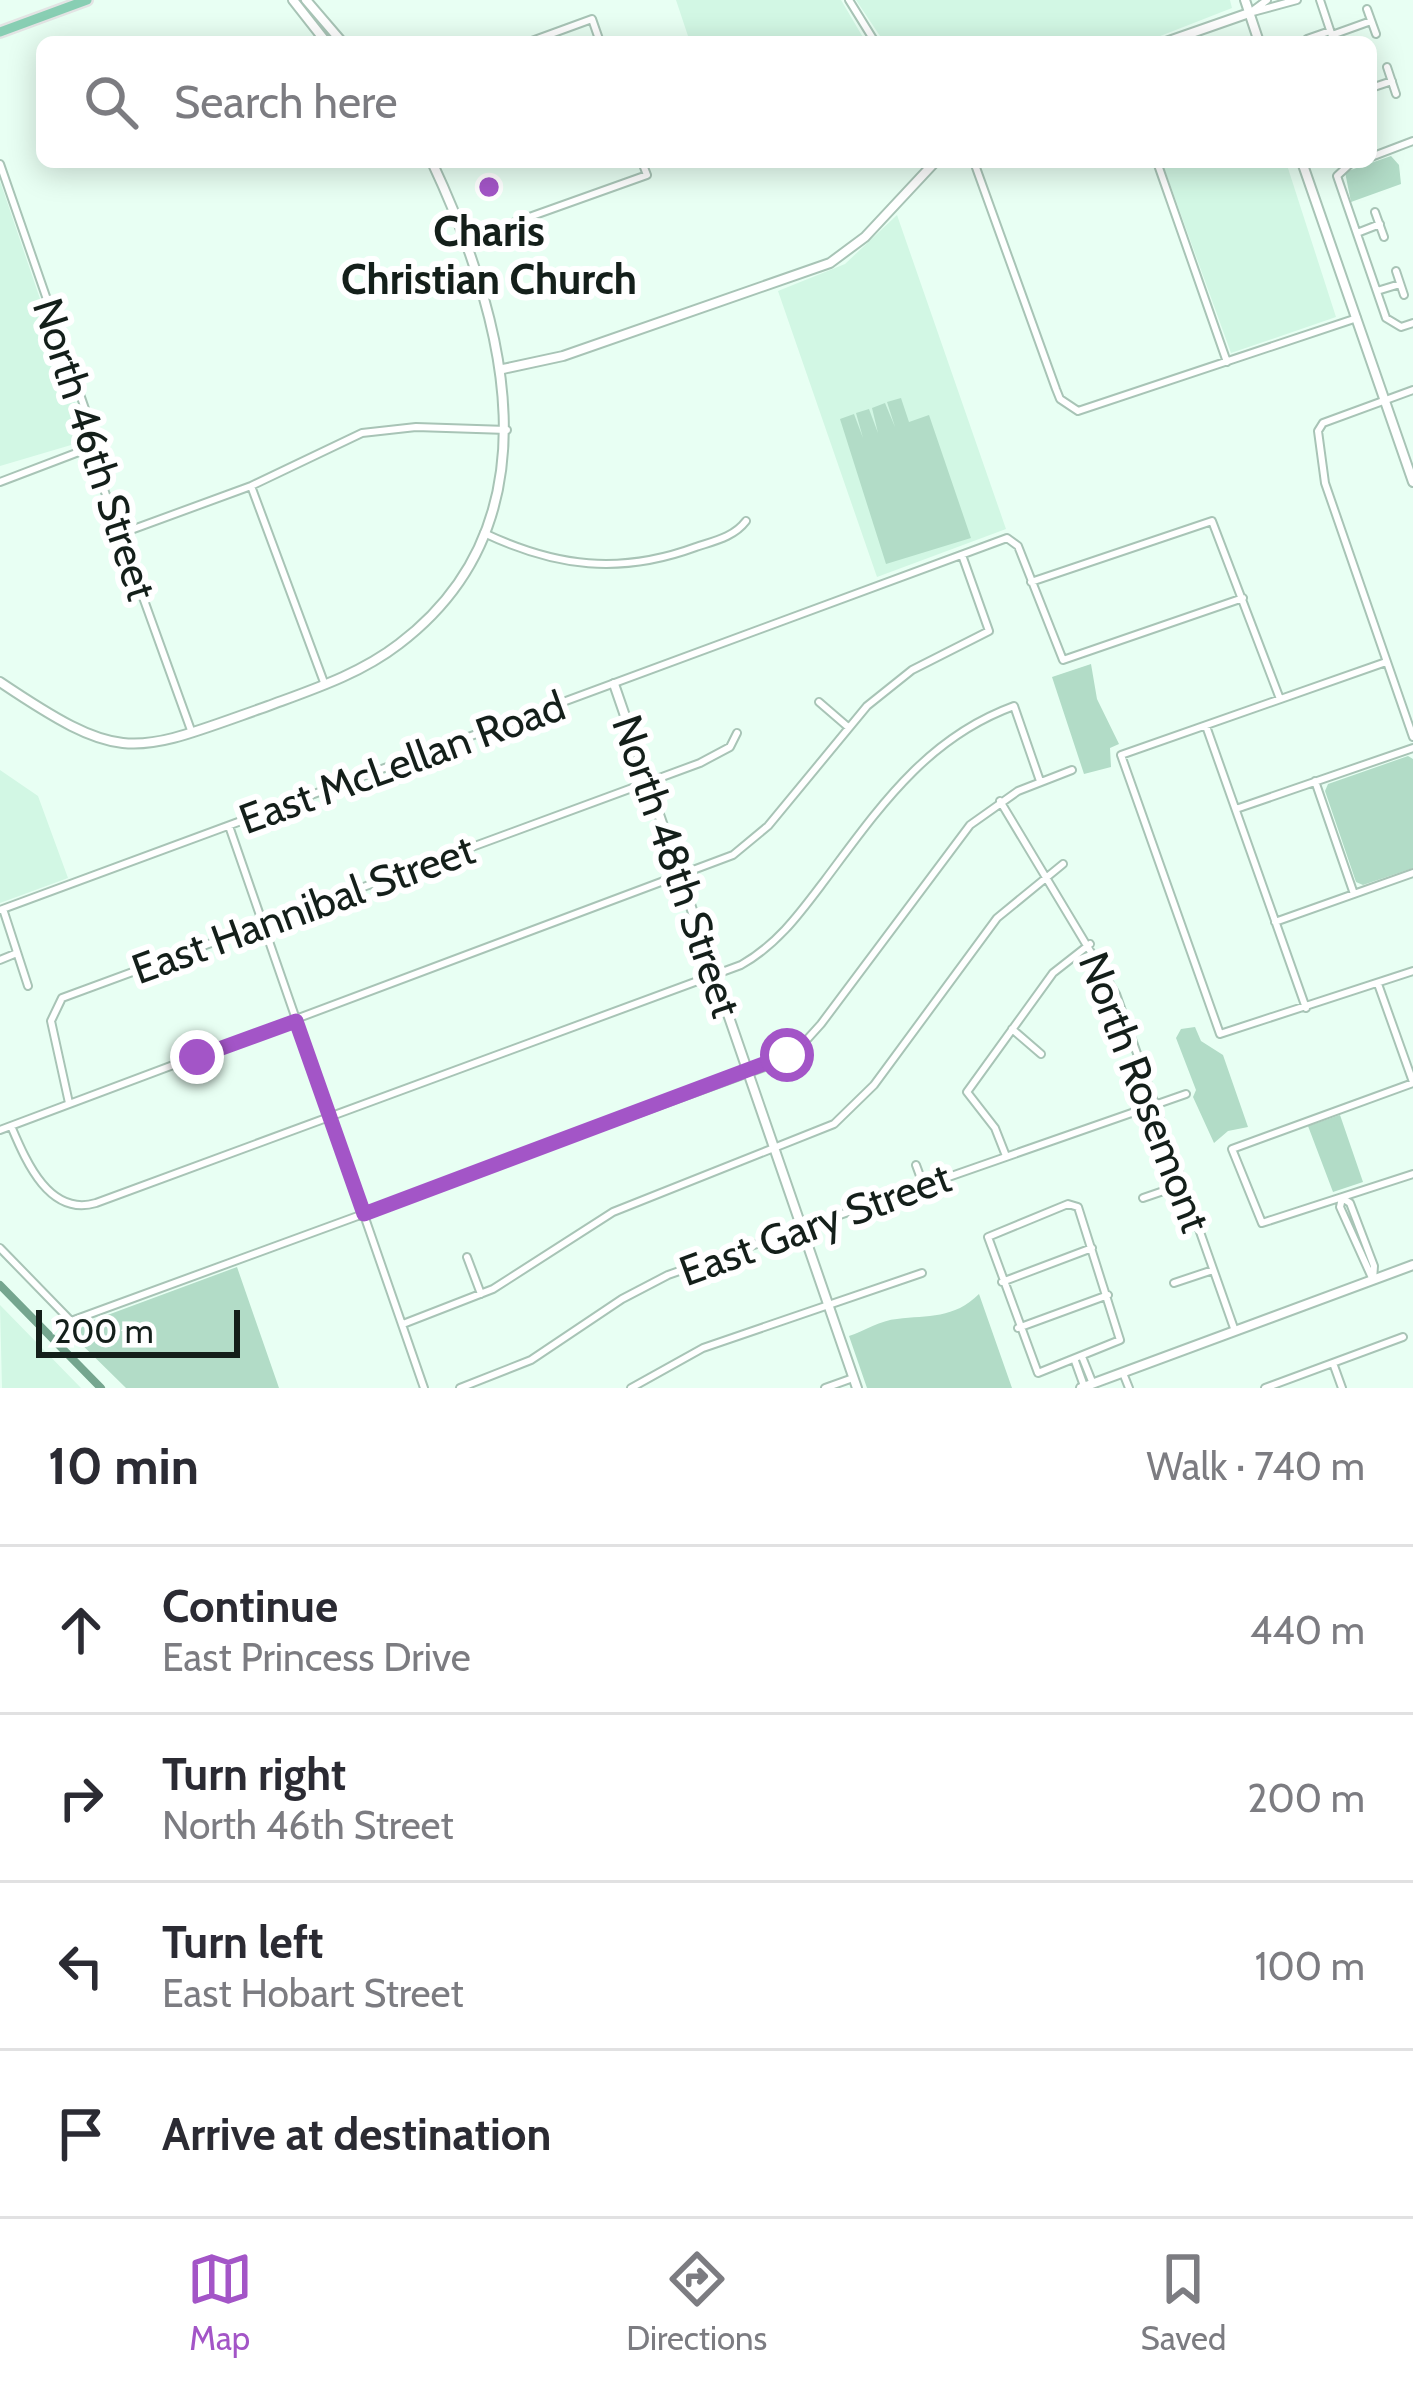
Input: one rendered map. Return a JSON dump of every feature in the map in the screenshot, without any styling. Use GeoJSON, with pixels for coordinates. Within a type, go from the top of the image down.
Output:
{"type":"FeatureCollection","features":[{"type":"Feature","properties":{"kind":"main road"},"geometry":{"type":"LineString","coordinates":[[0,32],[87,0]]}},
{"type":"Feature","properties":{"kind":"street"},"geometry":{"type":"LineString","coordinates":[[293,0],[321,36]]}},
{"type":"Feature","properties":{"kind":"street"},"geometry":{"type":"LineString","coordinates":[[306,0],[337,36]]}},
{"type":"Feature","properties":{"kind":"street"},"geometry":{"type":"LineString","coordinates":[[849,0],[871,36]]}},
{"type":"Feature","properties":{"kind":"street"},"geometry":{"type":"LineString","coordinates":[[1245,0],[1257,36]]}},
{"type":"Feature","properties":{"kind":"street"},"geometry":{"type":"LineString","coordinates":[[1249,13],[1267,0]]}},
{"type":"Feature","properties":{"kind":"street"},"geometry":{"type":"LineString","coordinates":[[1320,0],[1332,36],[1371,21]]}},
{"type":"Feature","properties":{"kind":"street"},"geometry":{"type":"LineString","coordinates":[[1183,36],[1293,1]]}},
{"type":"Feature","properties":{"kind":"street"},"geometry":{"type":"LineString","coordinates":[[1366,9],[1376,34]]}},
{"type":"Feature","properties":{"kind":"street"},"geometry":{"type":"LineString","coordinates":[[546,36],[592,19],[598,36]]}},
{"type":"Feature","properties":{"kind":"street"},"geometry":{"type":"LineString","coordinates":[[1302,25],[1306,36]]}},
{"type":"Feature","properties":{"kind":"street"},"geometry":{"type":"LineString","coordinates":[[1387,68],[1396,94]]}},
{"type":"Feature","properties":{"kind":"street"},"geometry":{"type":"LineString","coordinates":[[1377,86],[1392,81]]}},
{"type":"Feature","properties":{"kind":"street"},"geometry":{"type":"LineString","coordinates":[[1377,152],[1413,141]]}},
{"type":"Feature","properties":{"kind":"street","name":"North 46th Street"},"geometry":{"type":"LineString","coordinates":[[0,164],[92,430],[92,447],[120,534],[192,733]]}},
{"type":"Feature","properties":{"kind":"street"},"geometry":{"type":"LineString","coordinates":[[0,682],[71,728],[110,744],[148,745],[360,670],[414,633],[445,600],[484,533],[499,491],[507,430],[503,369],[434,168]]}},
{"type":"Feature","properties":{"kind":"street"},"geometry":{"type":"LineString","coordinates":[[461,242],[647,175],[644,168]]}},
{"type":"Feature","properties":{"kind":"street"},"geometry":{"type":"LineString","coordinates":[[503,369],[562,356],[830,263],[865,237],[929,168]]}},
{"type":"Feature","properties":{"kind":"street"},"geometry":{"type":"LineString","coordinates":[[976,168],[1056,388],[1069,407],[1090,411],[1357,318]]}},
{"type":"Feature","properties":{"kind":"street"},"geometry":{"type":"LineString","coordinates":[[1159,168],[1227,362]]}},
{"type":"Feature","properties":{"kind":"street"},"geometry":{"type":"LineString","coordinates":[[1304,168],[1413,482]]}},
{"type":"Feature","properties":{"kind":"street"},"geometry":{"type":"LineString","coordinates":[[1341,168],[1337,170],[1357,233],[1391,325],[1413,322]]}},
{"type":"Feature","properties":{"kind":"street"},"geometry":{"type":"LineString","coordinates":[[1375,212],[1384,237]]}},
{"type":"Feature","properties":{"kind":"street"},"geometry":{"type":"LineString","coordinates":[[1357,233],[1380,224]]}},
{"type":"Feature","properties":{"kind":"street"},"geometry":{"type":"LineString","coordinates":[[1396,271],[1404,295]]}},
{"type":"Feature","properties":{"kind":"street"},"geometry":{"type":"LineString","coordinates":[[1377,291],[1400,284]]}},
{"type":"Feature","properties":{"kind":"street"},"geometry":{"type":"LineString","coordinates":[[1413,390],[1319,426],[1325,483],[1413,737]]}},
{"type":"Feature","properties":{"kind":"street"},"geometry":{"type":"LineString","coordinates":[[120,534],[251,487],[362,433],[416,427],[507,430]]}},
{"type":"Feature","properties":{"kind":"street"},"geometry":{"type":"LineString","coordinates":[[0,482],[92,447]]}},
{"type":"Feature","properties":{"kind":"street"},"geometry":{"type":"LineString","coordinates":[[251,487],[325,685]]}},
{"type":"Feature","properties":{"kind":"street"},"geometry":{"type":"LineString","coordinates":[[484,533],[553,562],[613,566],[676,555],[731,534],[746,521]]}},
{"type":"Feature","properties":{"kind":"street"},"geometry":{"type":"LineString","coordinates":[[1243,598],[1063,660],[1031,582],[1212,521],[1243,598],[1280,699]]}},
{"type":"Feature","properties":{"kind":"street","name":"East McLellan Road"},"geometry":{"type":"LineString","coordinates":[[2,909],[1007,538],[1018,546],[1031,582]]}},
{"type":"Feature","properties":{"kind":"street"},"geometry":{"type":"LineString","coordinates":[[0,1130],[682,878],[733,855],[768,826],[848,727],[912,670],[989,631],[962,555]]}},
{"type":"Feature","properties":{"kind":"street"},"geometry":{"type":"LineString","coordinates":[[1387,662],[1121,755],[1221,1035],[1413,971]]}},
{"type":"Feature","properties":{"kind":"street","name":"North 48th Street"},"geometry":{"type":"LineString","coordinates":[[614,684],[855,1383]]}},
{"type":"Feature","properties":{"kind":"street"},"geometry":{"type":"LineString","coordinates":[[819,702],[848,727]]}},
{"type":"Feature","properties":{"kind":"street"},"geometry":{"type":"LineString","coordinates":[[11,1126],[33,1174],[60,1201],[83,1207],[758,956],[783,934],[917,764],[962,730],[1014,706],[1040,781]]}},
{"type":"Feature","properties":{"kind":"street"},"geometry":{"type":"LineString","coordinates":[[1206,726],[1306,1008]]}},
{"type":"Feature","properties":{"kind":"street","name":"East Hannibal Street"},"geometry":{"type":"LineString","coordinates":[[69,1103],[51,1022],[62,998],[648,782],[719,754],[736,734]]}},
{"type":"Feature","properties":{"kind":"street"},"geometry":{"type":"LineString","coordinates":[[1235,809],[1413,748]]}},
{"type":"Feature","properties":{"kind":"street"},"geometry":{"type":"LineString","coordinates":[[0,1249],[71,1321],[749,1072],[802,1045],[960,836],[1000,801],[1072,770]]}},
{"type":"Feature","properties":{"kind":"street"},"geometry":{"type":"LineString","coordinates":[[1315,781],[1354,894]]}},
{"type":"Feature","properties":{"kind":"street","name":"North Rosemont"},"geometry":{"type":"LineString","coordinates":[[1000,801],[1116,994],[1235,1331]]}},
{"type":"Feature","properties":{"kind":"street"},"geometry":{"type":"LineString","coordinates":[[229,826],[424,1388]]}},
{"type":"Feature","properties":{"kind":"street"},"geometry":{"type":"LineString","coordinates":[[403,1324],[481,1294],[613,1212],[834,1124],[866,1095],[997,918],[1063,864]]}},
{"type":"Feature","properties":{"kind":"street"},"geometry":{"type":"LineString","coordinates":[[1275,922],[1413,873]]}},
{"type":"Feature","properties":{"kind":"street"},"geometry":{"type":"LineString","coordinates":[[2,909],[28,986]]}},
{"type":"Feature","properties":{"kind":"street"},"geometry":{"type":"LineString","coordinates":[[1006,1156],[995,1128],[967,1092],[1053,973],[1090,944]]}},
{"type":"Feature","properties":{"kind":"street"},"geometry":{"type":"LineString","coordinates":[[0,960],[16,953]]}},
{"type":"Feature","properties":{"kind":"street"},"geometry":{"type":"LineString","coordinates":[[1378,983],[1413,1083],[1232,1149],[1262,1222],[1413,1174]]}},
{"type":"Feature","properties":{"kind":"street"},"geometry":{"type":"LineString","coordinates":[[1012,1029],[1041,1054]]}},
{"type":"Feature","properties":{"kind":"street","name":"East Gary Street"},"geometry":{"type":"LineString","coordinates":[[460,1388],[531,1360],[622,1299],[668,1275],[1186,1094]]}},
{"type":"Feature","properties":{"kind":"street"},"geometry":{"type":"LineString","coordinates":[[916,1165],[923,1184]]}},
{"type":"Feature","properties":{"kind":"street"},"geometry":{"type":"LineString","coordinates":[[1143,1198],[1184,1184]]}},
{"type":"Feature","properties":{"kind":"street"},"geometry":{"type":"LineString","coordinates":[[1342,1198],[1340,1207],[1372,1280]]}},
{"type":"Feature","properties":{"kind":"street"},"geometry":{"type":"LineString","coordinates":[[1074,1205],[1092,1248],[1120,1340],[1079,1360],[1038,1372],[987,1241],[991,1233],[1074,1205]]}},
{"type":"Feature","properties":{"kind":"street"},"geometry":{"type":"LineString","coordinates":[[1002,1282],[1092,1248]]}},
{"type":"Feature","properties":{"kind":"street"},"geometry":{"type":"LineString","coordinates":[[467,1257],[481,1294]]}},
{"type":"Feature","properties":{"kind":"street"},"geometry":{"type":"LineString","coordinates":[[1079,1360],[1086,1386],[1413,1265]]}},
{"type":"Feature","properties":{"kind":"street"},"geometry":{"type":"LineString","coordinates":[[1174,1283],[1213,1270]]}},
{"type":"Feature","properties":{"kind":"street"},"geometry":{"type":"LineString","coordinates":[[631,1388],[703,1348],[922,1273]]}},
{"type":"Feature","properties":{"kind":"street"},"geometry":{"type":"LineString","coordinates":[[1018,1328],[1108,1295]]}},
{"type":"Feature","properties":{"kind":"street"},"geometry":{"type":"LineString","coordinates":[[1264,1388],[1402,1337]]}},
{"type":"Feature","properties":{"kind":"street"},"geometry":{"type":"LineString","coordinates":[[1333,1363],[1342,1388]]}},
{"type":"Feature","properties":{"kind":"street"},"geometry":{"type":"LineString","coordinates":[[1124,1372],[1129,1388]]}},
{"type":"Feature","properties":{"kind":"street"},"geometry":{"type":"LineString","coordinates":[[824,1388],[855,1383]]}},
{"type":"Feature","properties":{"kind":"shaded area"},"geometry":{"type":"Polygon","coordinates":[[[676,0],[841,0],[862,36],[688,36],[676,0]]]}},
{"type":"Feature","properties":{"kind":"shaded area"},"geometry":{"type":"Polygon","coordinates":[[[856,0],[1230,0],[1232,8],[1160,36],[880,36],[856,0]]]}},
{"type":"Feature","properties":{"kind":"shaded area"},"geometry":{"type":"Polygon","coordinates":[[[1391,156],[1399,165],[1401,184],[1351,202],[1345,172],[1377,168],[1377,161],[1391,156]]]}},
{"type":"Feature","properties":{"kind":"shaded area"},"geometry":{"type":"Polygon","coordinates":[[[1164,168],[1288,168],[1336,317],[1231,353],[1164,168]]]}},
{"type":"Feature","properties":{"kind":"shaded area"},"geometry":{"type":"Polygon","coordinates":[[[0,181],[88,440],[0,466],[0,181]]]}},
{"type":"Feature","properties":{"kind":"shaded area"},"geometry":{"type":"Polygon","coordinates":[[[897,215],[1006,529],[877,577],[778,291],[845,264],[897,215]]]}},
{"type":"Feature","properties":{"kind":"shaded area"},"geometry":{"type":"Polygon","coordinates":[[[901,398],[909,422],[929,415],[971,538],[886,564],[840,419],[854,414],[863,438],[856,413],[869,409],[878,433],[872,408],[885,403],[895,427],[887,402],[901,398]]]}},
{"type":"Feature","properties":{"kind":"shaded area"},"geometry":{"type":"Polygon","coordinates":[[[1091,664],[1097,699],[1119,744],[1110,748],[1111,767],[1084,774],[1052,677],[1091,664]]]}},
{"type":"Feature","properties":{"kind":"shaded area"},"geometry":{"type":"Polygon","coordinates":[[[1408,756],[1413,759],[1413,868],[1363,885],[1356,882],[1325,791],[1328,784],[1408,756]]]}},
{"type":"Feature","properties":{"kind":"shaded area"},"geometry":{"type":"Polygon","coordinates":[[[0,770],[38,796],[68,878],[0,903],[0,770]]]}},
{"type":"Feature","properties":{"kind":"shaded area"},"geometry":{"type":"Polygon","coordinates":[[[1195,1027],[1201,1041],[1223,1055],[1248,1127],[1228,1131],[1214,1143],[1193,1097],[1196,1090],[1176,1038],[1181,1029],[1195,1027]]]}},
{"type":"Feature","properties":{"kind":"shaded area"},"geometry":{"type":"Polygon","coordinates":[[[1340,1115],[1363,1182],[1333,1192],[1308,1126],[1340,1115]]]}},
{"type":"Feature","properties":{"kind":"shaded area"},"geometry":{"type":"Polygon","coordinates":[[[237,1267],[279,1388],[126,1388],[67,1330],[237,1267]]]}},
{"type":"Feature","properties":{"kind":"shaded area"},"geometry":{"type":"Polygon","coordinates":[[[979,1294],[1012,1388],[867,1388],[849,1336],[891,1320],[950,1312],[979,1294]]]}},
{"type":"Feature","properties":{"kind":"shaded area"},"geometry":{"type":"Polygon","coordinates":[[[0,1305],[81,1388],[2,1388],[0,1305]]]}},
{"type":"Feature","properties":{"kind":"waterway"},"geometry":{"type":"LineString","coordinates":[[0,1285],[101,1388]]}},
{"type":"Feature","properties":{"kind":"place","name":"Charis Christian Church"},"geometry":{"type":"Point","coordinates":[489,187]}},
{"type":"Feature","properties":{"kind":"route"},"geometry":{"type":"LineString","coordinates":[[197,1057],[296,1021],[364,1214],[787,1055]]}}]}
